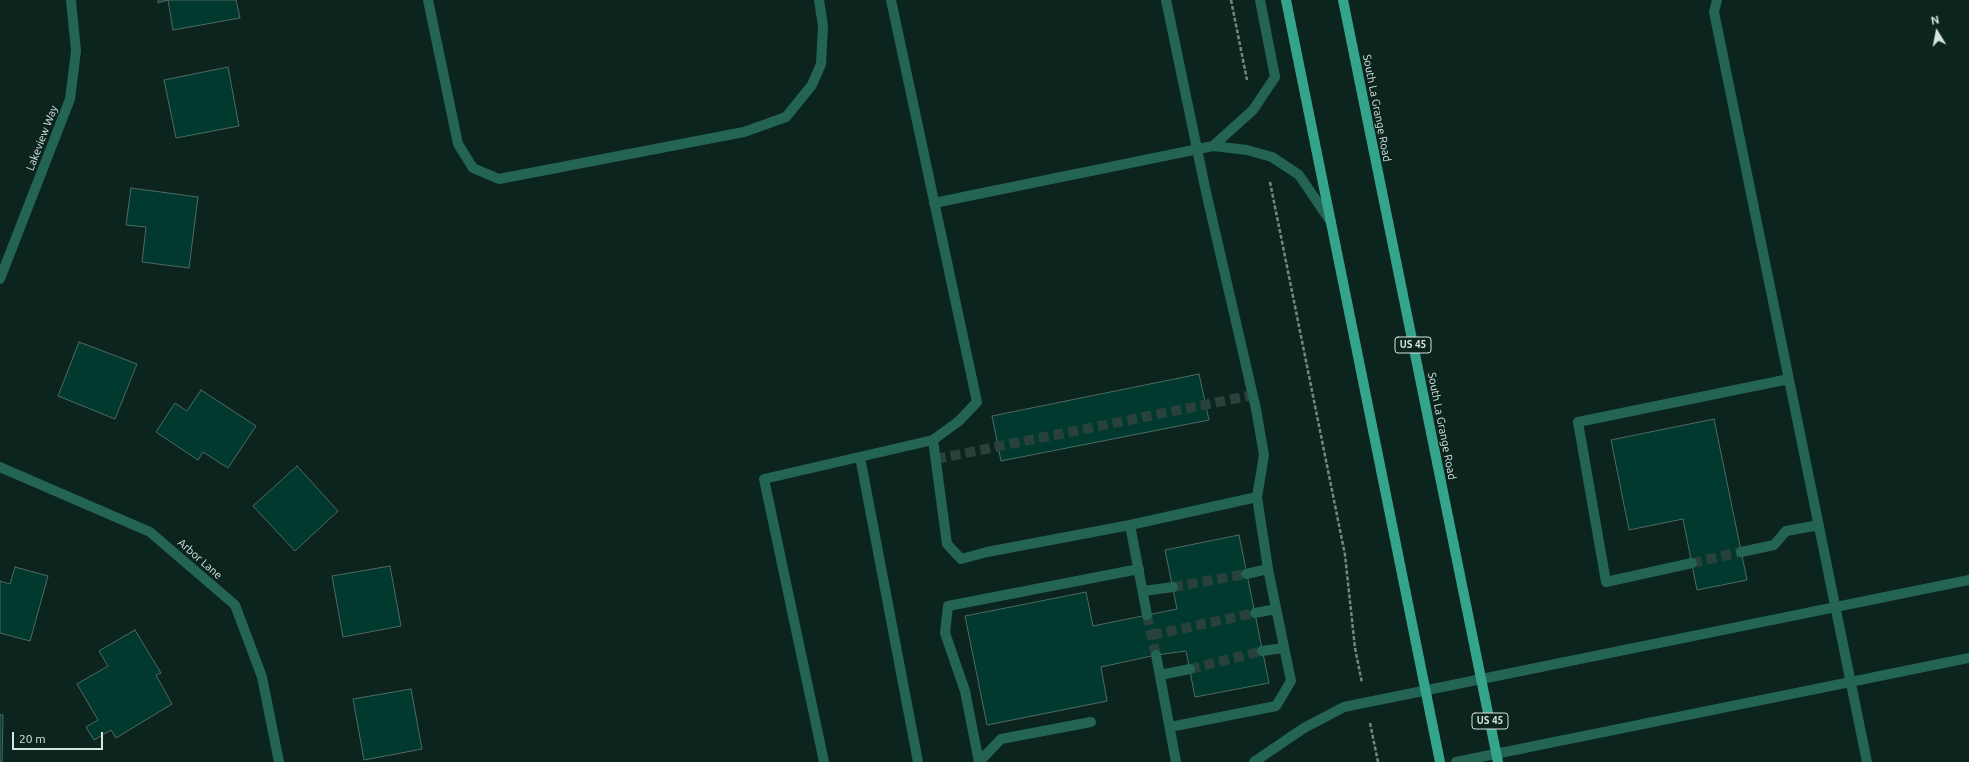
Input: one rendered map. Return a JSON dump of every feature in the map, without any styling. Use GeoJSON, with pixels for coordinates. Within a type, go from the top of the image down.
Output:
{"type":"FeatureCollection","features":[{"type":"Feature","properties":{"kind":"main road"},"geometry":{"type":"LineString","coordinates":[[1286,0],[1440,762]]}},
{"type":"Feature","properties":{"kind":"main road","name":"South La Grange Road"},"geometry":{"type":"LineString","coordinates":[[1343,0],[1497,758]]}},
{"type":"Feature","properties":{"kind":"street","name":"Lakeview Way"},"geometry":{"type":"LineString","coordinates":[[0,279],[70,99],[76,51],[71,0]]}},
{"type":"Feature","properties":{"kind":"street"},"geometry":{"type":"LineString","coordinates":[[428,0],[458,144],[473,168],[499,179],[744,132],[786,117],[812,85],[821,64],[823,26],[819,0]]}},
{"type":"Feature","properties":{"kind":"street"},"geometry":{"type":"LineString","coordinates":[[824,762],[764,479],[933,440],[959,421],[977,402],[891,0]]}},
{"type":"Feature","properties":{"kind":"street"},"geometry":{"type":"LineString","coordinates":[[1166,0],[1206,192],[1256,409],[1264,455],[1257,497],[1268,568],[1291,681],[1276,706],[1170,727]]}},
{"type":"Feature","properties":{"kind":"street"},"geometry":{"type":"LineString","coordinates":[[1213,146],[1253,110],[1275,77],[1260,0]]}},
{"type":"Feature","properties":{"kind":"street"},"geometry":{"type":"LineString","coordinates":[[1717,0],[1714,12],[1867,762]]}},
{"type":"Feature","properties":{"kind":"street"},"geometry":{"type":"LineString","coordinates":[[934,203],[1213,146],[1247,150],[1272,157],[1299,175],[1331,222]]}},
{"type":"Feature","properties":{"kind":"street"},"geometry":{"type":"LineString","coordinates":[[1692,563],[1606,582],[1578,422],[1789,379]]}},
{"type":"Feature","properties":{"kind":"street"},"geometry":{"type":"LineString","coordinates":[[933,440],[947,544],[961,559],[987,552],[1130,525],[1257,497]]}},
{"type":"Feature","properties":{"kind":"street"},"geometry":{"type":"LineString","coordinates":[[860,457],[918,762]]}},
{"type":"Feature","properties":{"kind":"street","name":"Arbor Lane"},"geometry":{"type":"LineString","coordinates":[[0,467],[150,532],[235,605],[262,677],[279,762]]}},
{"type":"Feature","properties":{"kind":"street"},"geometry":{"type":"LineString","coordinates":[[1130,525],[1144,592],[1147,615]]}},
{"type":"Feature","properties":{"kind":"street"},"geometry":{"type":"LineString","coordinates":[[1742,552],[1774,545],[1786,532],[1819,525]]}},
{"type":"Feature","properties":{"kind":"street"},"geometry":{"type":"LineString","coordinates":[[1246,574],[1268,568]]}},
{"type":"Feature","properties":{"kind":"street"},"geometry":{"type":"LineString","coordinates":[[979,762],[965,691],[945,633],[948,606],[1139,569]]}},
{"type":"Feature","properties":{"kind":"street"},"geometry":{"type":"LineString","coordinates":[[1254,762],[1304,728],[1344,707],[1969,580]]}},
{"type":"Feature","properties":{"kind":"street"},"geometry":{"type":"LineString","coordinates":[[1144,592],[1172,587]]}},
{"type":"Feature","properties":{"kind":"street"},"geometry":{"type":"LineString","coordinates":[[1255,613],[1276,609]]}},
{"type":"Feature","properties":{"kind":"street"},"geometry":{"type":"LineString","coordinates":[[1262,650],[1284,648]]}},
{"type":"Feature","properties":{"kind":"street"},"geometry":{"type":"LineString","coordinates":[[1156,655],[1176,762]]}},
{"type":"Feature","properties":{"kind":"street"},"geometry":{"type":"LineString","coordinates":[[1456,762],[1497,758],[1969,658]]}},
{"type":"Feature","properties":{"kind":"street"},"geometry":{"type":"LineString","coordinates":[[1160,675],[1190,668]]}},
{"type":"Feature","properties":{"kind":"street"},"geometry":{"type":"LineString","coordinates":[[979,762],[1001,740],[1091,722]]}},
{"type":"Feature","properties":{"kind":"path"},"geometry":{"type":"LineString","coordinates":[[1231,0],[1253,110]]}},
{"type":"Feature","properties":{"kind":"path"},"geometry":{"type":"LineString","coordinates":[[1264,156],[1345,556],[1355,648],[1378,762]]}},
{"type":"Feature","properties":{"kind":"building"},"geometry":{"type":"Polygon","coordinates":[[[158,0],[168,0],[158,3],[158,0]]]}},
{"type":"Feature","properties":{"kind":"building"},"geometry":{"type":"Polygon","coordinates":[[[168,0],[236,0],[240,18],[173,30],[168,0]]]}},
{"type":"Feature","properties":{"kind":"building"},"geometry":{"type":"Polygon","coordinates":[[[228,67],[239,126],[176,138],[164,80],[228,67]]]}},
{"type":"Feature","properties":{"kind":"building"},"geometry":{"type":"Polygon","coordinates":[[[131,188],[198,197],[189,268],[142,262],[146,227],[126,225],[131,188]]]}},
{"type":"Feature","properties":{"kind":"building"},"geometry":{"type":"Polygon","coordinates":[[[79,342],[137,364],[115,419],[58,396],[79,342]]]}},
{"type":"Feature","properties":{"kind":"building"},"geometry":{"type":"Polygon","coordinates":[[[1199,374],[1209,420],[1001,461],[992,416],[1199,374]]]}},
{"type":"Feature","properties":{"kind":"building"},"geometry":{"type":"Polygon","coordinates":[[[201,390],[256,426],[228,468],[203,452],[198,460],[156,432],[175,403],[187,411],[201,390]]]}},
{"type":"Feature","properties":{"kind":"building"},"geometry":{"type":"Polygon","coordinates":[[[1714,419],[1747,580],[1697,590],[1683,519],[1629,530],[1611,440],[1714,419]]]}},
{"type":"Feature","properties":{"kind":"building"},"geometry":{"type":"Polygon","coordinates":[[[297,466],[338,511],[295,551],[253,506],[297,466]]]}},
{"type":"Feature","properties":{"kind":"building"},"geometry":{"type":"Polygon","coordinates":[[[1239,535],[1269,683],[1195,697],[1186,651],[1156,655],[1101,667],[1107,701],[987,725],[965,616],[1086,592],[1093,626],[1177,609],[1165,550],[1239,535]]]}},
{"type":"Feature","properties":{"kind":"building"},"geometry":{"type":"Polygon","coordinates":[[[390,566],[401,626],[343,637],[332,576],[390,566]]]}},
{"type":"Feature","properties":{"kind":"building"},"geometry":{"type":"Polygon","coordinates":[[[15,567],[48,576],[30,641],[0,633],[0,581],[10,584],[15,567]]]}},
{"type":"Feature","properties":{"kind":"building"},"geometry":{"type":"Polygon","coordinates":[[[135,630],[161,673],[156,675],[172,704],[116,738],[111,730],[94,740],[86,727],[98,720],[77,684],[108,666],[99,651],[135,630]]]}},
{"type":"Feature","properties":{"kind":"building"},"geometry":{"type":"Polygon","coordinates":[[[411,689],[422,749],[364,760],[353,699],[411,689]]]}},
{"type":"Feature","properties":{"kind":"building"},"geometry":{"type":"Polygon","coordinates":[[[0,715],[3,715],[2,762],[0,762],[0,715]]]}},
{"type":"Feature","properties":{"kind":"tunnel"},"geometry":{"type":"LineString","coordinates":[[936,459],[1253,395]]}},
{"type":"Feature","properties":{"kind":"tunnel"},"geometry":{"type":"LineString","coordinates":[[1692,563],[1741,552]]}},
{"type":"Feature","properties":{"kind":"tunnel"},"geometry":{"type":"LineString","coordinates":[[1173,587],[1246,574]]}},
{"type":"Feature","properties":{"kind":"tunnel"},"geometry":{"type":"LineString","coordinates":[[1152,635],[1255,613]]}},
{"type":"Feature","properties":{"kind":"tunnel"},"geometry":{"type":"LineString","coordinates":[[1147,615],[1156,655]]}},
{"type":"Feature","properties":{"kind":"tunnel"},"geometry":{"type":"LineString","coordinates":[[1190,669],[1262,651]]}}]}
